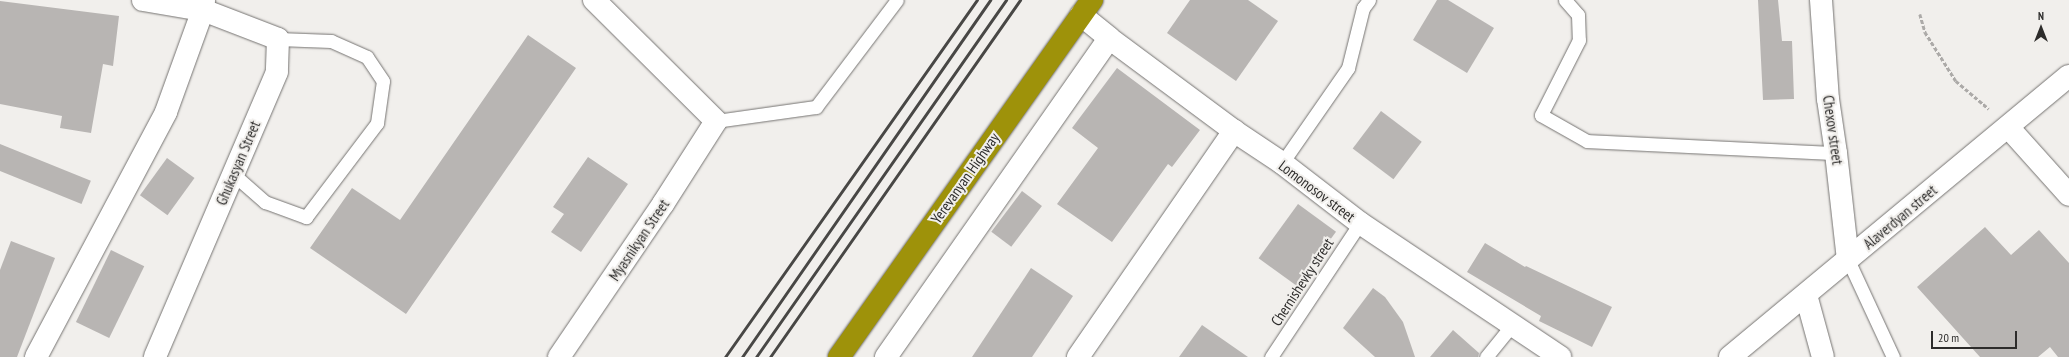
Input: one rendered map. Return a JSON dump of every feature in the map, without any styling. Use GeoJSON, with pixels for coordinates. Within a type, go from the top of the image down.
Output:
{"type":"FeatureCollection","features":[{"type":"Feature","properties":{"kind":"highway","name":"Yerevanyan Highway"},"geometry":{"type":"LineString","coordinates":[[839,357],[1087,7]]}},
{"type":"Feature","properties":{"kind":"street"},"geometry":{"type":"LineString","coordinates":[[143,0],[204,5],[278,39]]}},
{"type":"Feature","properties":{"kind":"street"},"geometry":{"type":"LineString","coordinates":[[594,0],[716,121]]}},
{"type":"Feature","properties":{"kind":"street","name":"Chexov street"},"geometry":{"type":"LineString","coordinates":[[1821,0],[1828,99],[1836,153],[1848,260]]}},
{"type":"Feature","properties":{"kind":"street"},"geometry":{"type":"LineString","coordinates":[[36,357],[166,112],[204,5]]}},
{"type":"Feature","properties":{"kind":"street","name":"Lomonosov street"},"geometry":{"type":"LineString","coordinates":[[1087,7],[1109,38],[1234,131],[1282,163],[1360,223],[1560,357]]}},
{"type":"Feature","properties":{"kind":"street"},"geometry":{"type":"LineString","coordinates":[[886,357],[1109,38]]}},
{"type":"Feature","properties":{"kind":"street","name":"Ghukasyan Street"},"geometry":{"type":"LineString","coordinates":[[156,357],[277,72],[278,39]]}},
{"type":"Feature","properties":{"kind":"street","name":"Alaverdyan street"},"geometry":{"type":"LineString","coordinates":[[1730,357],[2069,76]]}},
{"type":"Feature","properties":{"kind":"street","name":"Myasnikyan Street"},"geometry":{"type":"LineString","coordinates":[[559,357],[663,204],[716,121]]}},
{"type":"Feature","properties":{"kind":"street"},"geometry":{"type":"LineString","coordinates":[[2008,127],[2069,196]]}},
{"type":"Feature","properties":{"kind":"street"},"geometry":{"type":"LineString","coordinates":[[1078,357],[1234,131]]}},
{"type":"Feature","properties":{"kind":"street"},"geometry":{"type":"LineString","coordinates":[[1806,295],[1823,357]]}},
{"type":"Feature","properties":{"kind":"lane"},"geometry":{"type":"LineString","coordinates":[[716,121],[816,107],[897,0]]}},
{"type":"Feature","properties":{"kind":"lane"},"geometry":{"type":"LineString","coordinates":[[1282,163],[1348,68],[1363,8],[1369,0]]}},
{"type":"Feature","properties":{"kind":"lane"},"geometry":{"type":"LineString","coordinates":[[1564,0],[1578,15],[1579,40],[1541,115],[1587,141],[1836,153]]}},
{"type":"Feature","properties":{"kind":"lane"},"geometry":{"type":"LineString","coordinates":[[233,174],[265,202],[306,217],[377,123],[383,81],[367,57],[330,41],[278,39]]}},
{"type":"Feature","properties":{"kind":"lane","name":"Chernishevky street"},"geometry":{"type":"LineString","coordinates":[[1272,357],[1360,223]]}},
{"type":"Feature","properties":{"kind":"lane"},"geometry":{"type":"LineString","coordinates":[[1848,260],[1893,357]]}},
{"type":"Feature","properties":{"kind":"lane"},"geometry":{"type":"LineString","coordinates":[[1486,357],[1512,325]]}},
{"type":"Feature","properties":{"kind":"path"},"geometry":{"type":"LineString","coordinates":[[1920,14],[1925,32],[1956,81],[2008,127]]}},
{"type":"Feature","properties":{"kind":"building"},"geometry":{"type":"Polygon","coordinates":[[[1190,0],[1248,0],[1278,21],[1236,81],[1167,33],[1190,0]]]}},
{"type":"Feature","properties":{"kind":"building"},"geometry":{"type":"Polygon","coordinates":[[[1437,0],[1448,0],[1494,28],[1467,73],[1413,40],[1437,0]]]}},
{"type":"Feature","properties":{"kind":"building"},"geometry":{"type":"Polygon","coordinates":[[[1758,0],[1778,0],[1782,41],[1792,41],[1794,99],[1763,100],[1758,0]]]}},
{"type":"Feature","properties":{"kind":"building"},"geometry":{"type":"Polygon","coordinates":[[[0,1],[119,16],[113,66],[103,64],[91,133],[60,128],[62,116],[0,104],[0,1]]]}},
{"type":"Feature","properties":{"kind":"building"},"geometry":{"type":"Polygon","coordinates":[[[528,35],[576,68],[406,314],[310,248],[352,188],[400,220],[528,35]]]}},
{"type":"Feature","properties":{"kind":"building"},"geometry":{"type":"Polygon","coordinates":[[[1117,68],[1200,130],[1172,167],[1168,164],[1112,242],[1057,204],[1098,148],[1072,128],[1117,68]]]}},
{"type":"Feature","properties":{"kind":"building"},"geometry":{"type":"Polygon","coordinates":[[[1381,111],[1422,142],[1393,179],[1353,149],[1381,111]]]}},
{"type":"Feature","properties":{"kind":"building"},"geometry":{"type":"Polygon","coordinates":[[[0,144],[91,181],[81,204],[0,171],[0,144]]]}},
{"type":"Feature","properties":{"kind":"building"},"geometry":{"type":"Polygon","coordinates":[[[588,157],[628,184],[581,252],[551,232],[564,214],[553,207],[588,157]]]}},
{"type":"Feature","properties":{"kind":"building"},"geometry":{"type":"Polygon","coordinates":[[[167,158],[195,178],[167,215],[140,195],[167,158]]]}},
{"type":"Feature","properties":{"kind":"building"},"geometry":{"type":"Polygon","coordinates":[[[1022,191],[1042,206],[1011,247],[991,232],[1022,191]]]}},
{"type":"Feature","properties":{"kind":"building"},"geometry":{"type":"Polygon","coordinates":[[[1298,204],[1336,232],[1297,286],[1259,258],[1298,204]]]}},
{"type":"Feature","properties":{"kind":"building"},"geometry":{"type":"Polygon","coordinates":[[[1985,227],[2011,255],[2039,230],[2069,263],[2069,357],[2058,357],[2050,347],[2038,357],[1980,357],[1917,287],[1985,227]]]}},
{"type":"Feature","properties":{"kind":"building"},"geometry":{"type":"Polygon","coordinates":[[[11,241],[55,258],[17,357],[0,357],[0,270],[11,241]]]}},
{"type":"Feature","properties":{"kind":"building"},"geometry":{"type":"Polygon","coordinates":[[[1485,243],[1525,267],[1526,266],[1612,307],[1592,347],[1539,321],[1541,316],[1467,272],[1485,243]]]}},
{"type":"Feature","properties":{"kind":"building"},"geometry":{"type":"Polygon","coordinates":[[[111,250],[144,266],[109,338],[76,322],[111,250]]]}},
{"type":"Feature","properties":{"kind":"building"},"geometry":{"type":"Polygon","coordinates":[[[1031,268],[1073,296],[1032,357],[972,357],[1031,268]]]}},
{"type":"Feature","properties":{"kind":"building"},"geometry":{"type":"Polygon","coordinates":[[[1373,288],[1385,297],[1403,322],[1415,357],[1375,357],[1343,328],[1373,288]]]}},
{"type":"Feature","properties":{"kind":"building"},"geometry":{"type":"Polygon","coordinates":[[[1202,325],[1248,357],[1179,357],[1202,325]]]}},
{"type":"Feature","properties":{"kind":"building"},"geometry":{"type":"Polygon","coordinates":[[[1453,330],[1479,353],[1478,357],[1430,357],[1453,330]]]}},
{"type":"Feature","properties":{"kind":"railway"},"geometry":{"type":"LineString","coordinates":[[725,357],[977,0]]}},
{"type":"Feature","properties":{"kind":"railway"},"geometry":{"type":"LineString","coordinates":[[742,357],[990,0]]}},
{"type":"Feature","properties":{"kind":"railway"},"geometry":{"type":"LineString","coordinates":[[756,357],[1006,0]]}},
{"type":"Feature","properties":{"kind":"railway"},"geometry":{"type":"LineString","coordinates":[[770,357],[1020,0]]}}]}
